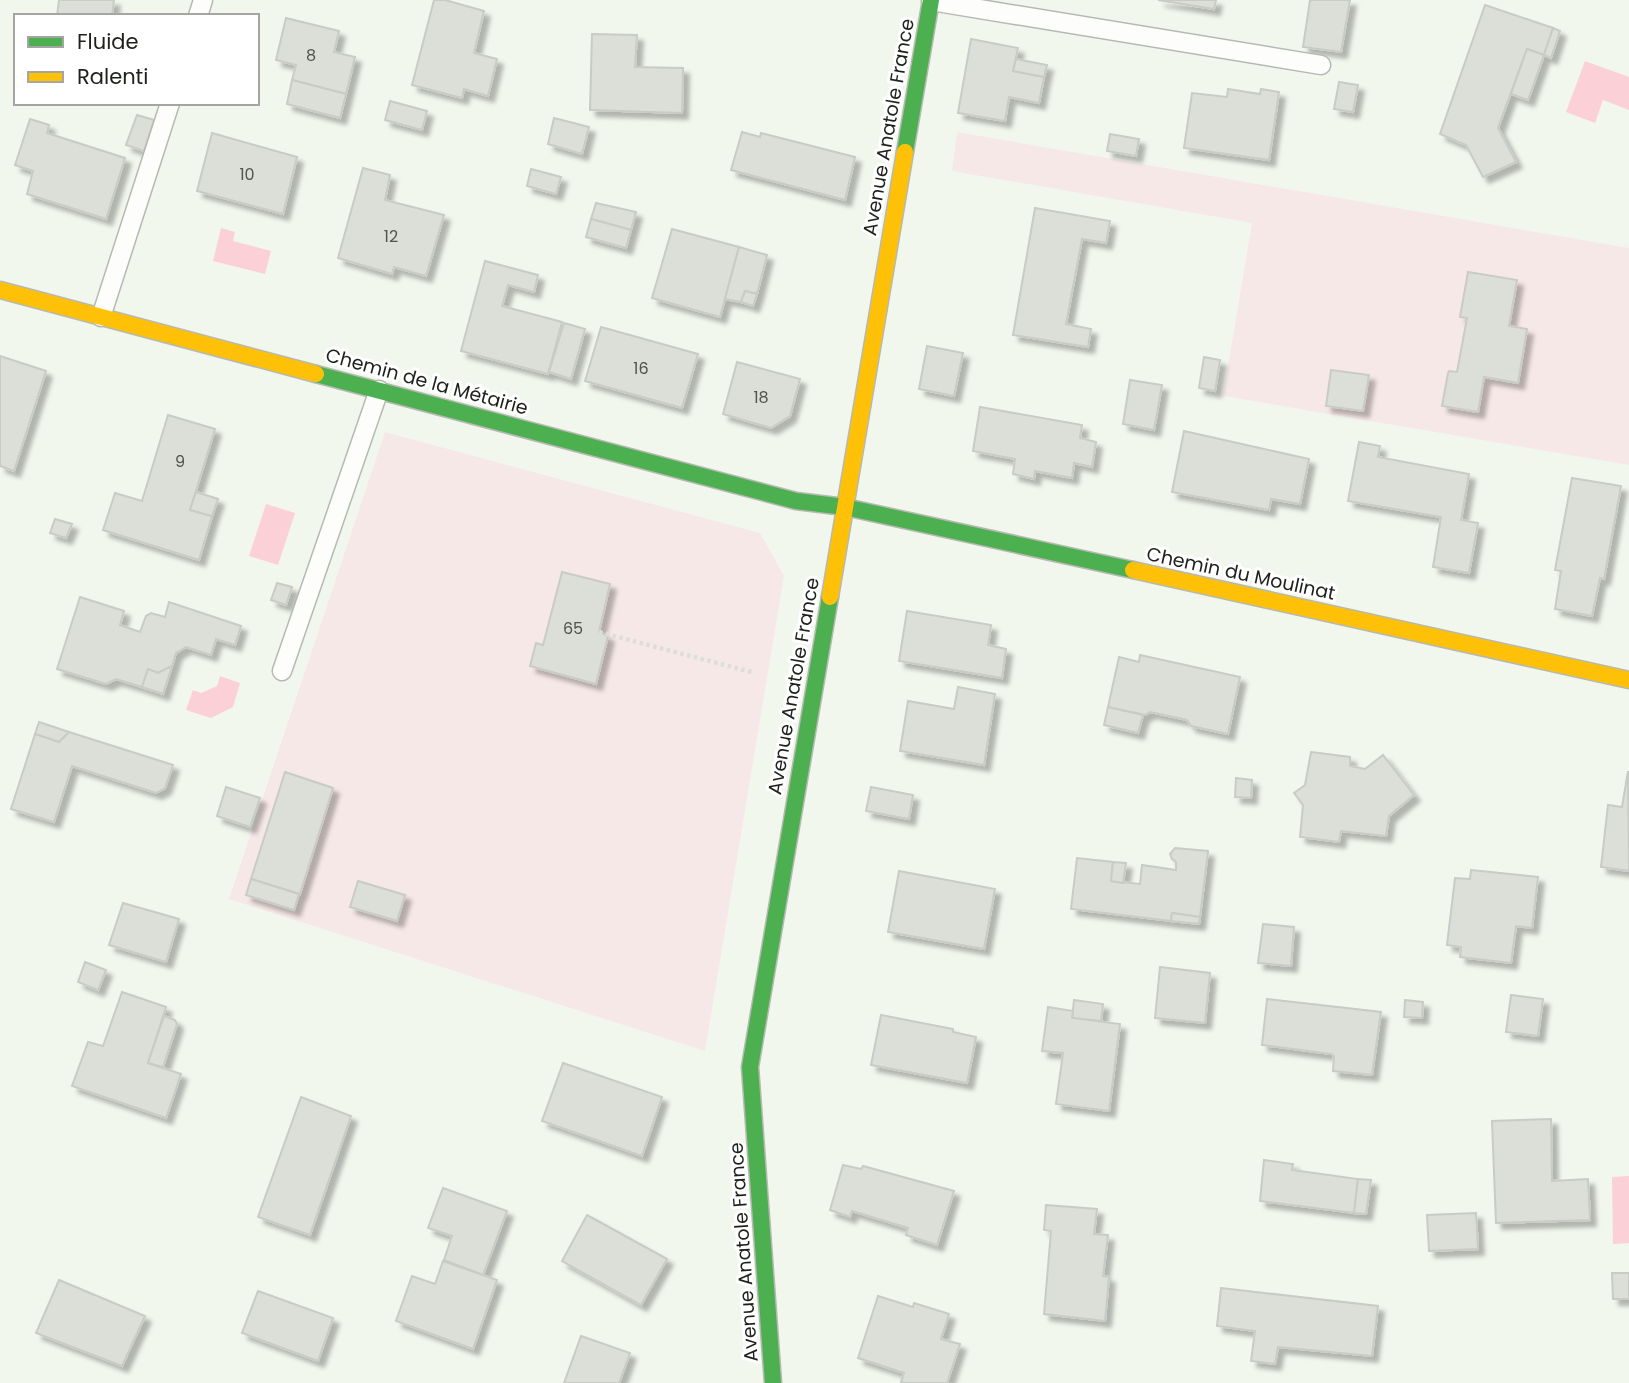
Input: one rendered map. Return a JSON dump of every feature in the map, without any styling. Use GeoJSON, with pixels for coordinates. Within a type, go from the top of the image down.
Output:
{"type":"FeatureCollection","features":[{"type":"Feature","properties":{"kind":"street","name":"Avenue Anatole France"},"geometry":{"type":"LineString","coordinates":[[774,1383],[750,1067],[931,1]]}},
{"type":"Feature","properties":{"kind":"street","name":"Chemin de la Métairie"},"geometry":{"type":"LineString","coordinates":[[0,290],[796,501],[845,507]]}},
{"type":"Feature","properties":{"kind":"street","name":"Chemin du Moulinat"},"geometry":{"type":"LineString","coordinates":[[845,507],[1629,680]]}},
{"type":"Feature","properties":{"kind":"lane"},"geometry":{"type":"LineString","coordinates":[[931,1],[1321,65]]}},
{"type":"Feature","properties":{"kind":"lane"},"geometry":{"type":"LineString","coordinates":[[101,317],[169,105]]}},
{"type":"Feature","properties":{"kind":"lane"},"geometry":{"type":"LineString","coordinates":[[282,671],[379,390]]}},
{"type":"Feature","properties":{"kind":"path"},"geometry":{"type":"LineString","coordinates":[[599,632],[755,673]]}},
{"type":"Feature","properties":{"kind":"shaded area"},"geometry":{"type":"Polygon","coordinates":[[[1585,61],[1629,77],[1629,110],[1603,100],[1595,123],[1566,112],[1585,61]]]}},
{"type":"Feature","properties":{"kind":"shaded area"},"geometry":{"type":"Polygon","coordinates":[[[957,132],[1629,248],[1629,465],[1223,396],[1252,223],[952,171],[957,132]]]}},
{"type":"Feature","properties":{"kind":"shaded area"},"geometry":{"type":"Polygon","coordinates":[[[221,228],[235,232],[233,241],[271,251],[265,274],[213,261],[221,228]]]}},
{"type":"Feature","properties":{"kind":"shaded area"},"geometry":{"type":"Polygon","coordinates":[[[385,432],[760,533],[784,576],[705,1051],[229,899],[385,432]]]}},
{"type":"Feature","properties":{"kind":"shaded area"},"geometry":{"type":"Polygon","coordinates":[[[266,504],[295,513],[278,565],[249,556],[266,504]]]}},
{"type":"Feature","properties":{"kind":"shaded area"},"geometry":{"type":"Polygon","coordinates":[[[220,676],[240,683],[233,707],[211,718],[186,710],[193,690],[201,693],[217,686],[220,676]]]}},
{"type":"Feature","properties":{"kind":"shaded area"},"geometry":{"type":"Polygon","coordinates":[[[1629,1176],[1629,1243],[1613,1244],[1612,1177],[1629,1176]]]}},
{"type":"Feature","properties":{"kind":"building"},"geometry":{"type":"Polygon","coordinates":[[[59,0],[114,0],[112,14],[57,14],[59,0]]]}},
{"type":"Feature","properties":{"kind":"building"},"geometry":{"type":"Polygon","coordinates":[[[434,0],[445,0],[484,11],[474,53],[497,59],[488,96],[464,89],[462,98],[412,85],[434,0]]]}},
{"type":"Feature","properties":{"kind":"building"},"geometry":{"type":"Polygon","coordinates":[[[1158,0],[1216,0],[1214,9],[1158,0]]]}},
{"type":"Feature","properties":{"kind":"building"},"geometry":{"type":"Polygon","coordinates":[[[1310,0],[1350,0],[1341,52],[1303,47],[1310,0]]]}},
{"type":"Feature","properties":{"kind":"building"},"geometry":{"type":"Polygon","coordinates":[[[1485,5],[1553,28],[1544,55],[1527,49],[1498,128],[1516,162],[1483,177],[1466,145],[1440,134],[1485,5]]]}},
{"type":"Feature","properties":{"kind":"building"},"geometry":{"type":"Polygon","coordinates":[[[286,18],[339,31],[334,52],[355,57],[346,94],[292,80],[296,65],[276,60],[286,18]]]}},
{"type":"Feature","properties":{"kind":"building"},"geometry":{"type":"Polygon","coordinates":[[[1553,28],[1560,31],[1551,58],[1544,55],[1553,28]]]}},
{"type":"Feature","properties":{"kind":"building"},"geometry":{"type":"Polygon","coordinates":[[[592,34],[637,35],[635,67],[683,68],[682,113],[590,110],[592,34]]]}},
{"type":"Feature","properties":{"kind":"building"},"geometry":{"type":"Polygon","coordinates":[[[971,39],[1018,48],[1013,71],[1044,77],[1039,103],[1009,97],[1005,121],[958,113],[971,39]]]}},
{"type":"Feature","properties":{"kind":"building"},"geometry":{"type":"Polygon","coordinates":[[[1527,49],[1544,55],[1528,100],[1511,94],[1527,49]]]}},
{"type":"Feature","properties":{"kind":"building"},"geometry":{"type":"Polygon","coordinates":[[[1016,59],[1047,65],[1044,77],[1013,71],[1016,59]]]}},
{"type":"Feature","properties":{"kind":"building"},"geometry":{"type":"Polygon","coordinates":[[[292,80],[346,94],[340,118],[287,104],[292,80]]]}},
{"type":"Feature","properties":{"kind":"building"},"geometry":{"type":"Polygon","coordinates":[[[1339,82],[1358,85],[1353,112],[1334,109],[1339,82]]]}},
{"type":"Feature","properties":{"kind":"building"},"geometry":{"type":"Polygon","coordinates":[[[1228,89],[1260,94],[1261,89],[1279,92],[1269,160],[1184,148],[1192,93],[1227,97],[1228,89]]]}},
{"type":"Feature","properties":{"kind":"building"},"geometry":{"type":"Polygon","coordinates":[[[390,101],[427,111],[422,130],[385,120],[390,101]]]}},
{"type":"Feature","properties":{"kind":"building"},"geometry":{"type":"Polygon","coordinates":[[[137,115],[154,120],[144,151],[126,145],[137,115]]]}},
{"type":"Feature","properties":{"kind":"building"},"geometry":{"type":"Polygon","coordinates":[[[554,118],[589,127],[582,154],[548,144],[554,118]]]}},
{"type":"Feature","properties":{"kind":"building"},"geometry":{"type":"Polygon","coordinates":[[[30,119],[49,125],[47,133],[125,158],[106,219],[27,194],[33,171],[15,165],[30,119]]]}},
{"type":"Feature","properties":{"kind":"building"},"geometry":{"type":"Polygon","coordinates":[[[742,132],[760,137],[761,133],[855,157],[845,200],[731,170],[742,132]]]}},
{"type":"Feature","properties":{"kind":"building"},"geometry":{"type":"Polygon","coordinates":[[[212,133],[297,157],[283,214],[197,191],[212,133]]]}},
{"type":"Feature","properties":{"kind":"building"},"geometry":{"type":"Polygon","coordinates":[[[1110,134],[1139,139],[1136,156],[1107,151],[1110,134]]]}},
{"type":"Feature","properties":{"kind":"building"},"geometry":{"type":"Polygon","coordinates":[[[363,168],[390,175],[385,200],[444,215],[426,276],[394,267],[392,274],[338,258],[363,168]]]}},
{"type":"Feature","properties":{"kind":"building"},"geometry":{"type":"Polygon","coordinates":[[[531,169],[561,177],[556,194],[527,186],[531,169]]]}},
{"type":"Feature","properties":{"kind":"building"},"geometry":{"type":"Polygon","coordinates":[[[596,203],[636,212],[631,230],[591,219],[596,203]]]}},
{"type":"Feature","properties":{"kind":"building"},"geometry":{"type":"Polygon","coordinates":[[[1035,208],[1110,221],[1106,243],[1082,239],[1066,324],[1091,329],[1088,347],[1013,335],[1035,208]]]}},
{"type":"Feature","properties":{"kind":"building"},"geometry":{"type":"Polygon","coordinates":[[[591,219],[631,230],[626,248],[586,237],[591,219]]]}},
{"type":"Feature","properties":{"kind":"building"},"geometry":{"type":"Polygon","coordinates":[[[672,229],[739,247],[720,317],[652,298],[672,229]]]}},
{"type":"Feature","properties":{"kind":"building"},"geometry":{"type":"Polygon","coordinates":[[[739,247],[767,255],[757,294],[745,291],[741,302],[725,299],[739,247]]]}},
{"type":"Feature","properties":{"kind":"building"},"geometry":{"type":"Polygon","coordinates":[[[485,261],[538,275],[534,292],[508,285],[502,306],[562,322],[548,374],[461,351],[485,261]]]}},
{"type":"Feature","properties":{"kind":"building"},"geometry":{"type":"Polygon","coordinates":[[[1468,272],[1517,280],[1509,326],[1527,329],[1518,383],[1484,377],[1478,412],[1442,406],[1448,373],[1457,372],[1467,318],[1460,317],[1468,272]]]}},
{"type":"Feature","properties":{"kind":"building"},"geometry":{"type":"Polygon","coordinates":[[[745,291],[757,294],[753,306],[741,302],[745,291]]]}},
{"type":"Feature","properties":{"kind":"building"},"geometry":{"type":"Polygon","coordinates":[[[564,323],[585,329],[571,379],[549,372],[564,323]]]}},
{"type":"Feature","properties":{"kind":"building"},"geometry":{"type":"Polygon","coordinates":[[[601,327],[698,354],[682,408],[585,381],[601,327]]]}},
{"type":"Feature","properties":{"kind":"building"},"geometry":{"type":"Polygon","coordinates":[[[927,346],[963,353],[954,396],[919,389],[927,346]]]}},
{"type":"Feature","properties":{"kind":"building"},"geometry":{"type":"Polygon","coordinates":[[[0,356],[46,371],[14,471],[0,466],[0,356]]]}},
{"type":"Feature","properties":{"kind":"building"},"geometry":{"type":"Polygon","coordinates":[[[1204,357],[1220,360],[1215,391],[1199,388],[1204,357]]]}},
{"type":"Feature","properties":{"kind":"building"},"geometry":{"type":"Polygon","coordinates":[[[737,362],[800,379],[790,416],[771,428],[723,414],[737,362]]]}},
{"type":"Feature","properties":{"kind":"building"},"geometry":{"type":"Polygon","coordinates":[[[1331,370],[1369,375],[1363,411],[1326,406],[1331,370]]]}},
{"type":"Feature","properties":{"kind":"building"},"geometry":{"type":"Polygon","coordinates":[[[1130,380],[1162,385],[1154,430],[1123,424],[1130,380]]]}},
{"type":"Feature","properties":{"kind":"building"},"geometry":{"type":"Polygon","coordinates":[[[980,407],[1082,425],[1080,438],[1096,442],[1092,467],[1074,463],[1072,478],[1035,471],[1034,479],[1013,474],[1015,459],[973,451],[980,407]]]}},
{"type":"Feature","properties":{"kind":"building"},"geometry":{"type":"Polygon","coordinates":[[[168,415],[215,429],[190,510],[212,516],[199,560],[103,530],[115,493],[142,501],[168,415]]]}},
{"type":"Feature","properties":{"kind":"building"},"geometry":{"type":"Polygon","coordinates":[[[1184,431],[1309,459],[1300,504],[1271,499],[1269,510],[1172,492],[1184,431]]]}},
{"type":"Feature","properties":{"kind":"building"},"geometry":{"type":"Polygon","coordinates":[[[1359,442],[1380,446],[1378,457],[1469,474],[1461,520],[1478,523],[1469,573],[1433,567],[1441,517],[1348,501],[1359,442]]]}},
{"type":"Feature","properties":{"kind":"building"},"geometry":{"type":"Polygon","coordinates":[[[1572,478],[1621,486],[1604,579],[1600,578],[1592,616],[1555,609],[1561,571],[1555,570],[1572,478]]]}},
{"type":"Feature","properties":{"kind":"building"},"geometry":{"type":"Polygon","coordinates":[[[196,492],[218,499],[212,516],[190,510],[196,492]]]}},
{"type":"Feature","properties":{"kind":"building"},"geometry":{"type":"Polygon","coordinates":[[[55,519],[72,524],[66,538],[50,533],[55,519]]]}},
{"type":"Feature","properties":{"kind":"building"},"geometry":{"type":"Polygon","coordinates":[[[562,572],[610,584],[599,632],[608,636],[596,684],[530,666],[536,643],[543,645],[562,572]]]}},
{"type":"Feature","properties":{"kind":"building"},"geometry":{"type":"Polygon","coordinates":[[[277,583],[292,587],[286,605],[271,600],[277,583]]]}},
{"type":"Feature","properties":{"kind":"building"},"geometry":{"type":"Polygon","coordinates":[[[80,597],[124,611],[120,625],[140,632],[146,616],[151,613],[165,617],[169,602],[241,626],[235,645],[216,639],[211,655],[186,647],[176,653],[172,666],[158,673],[148,669],[142,687],[116,679],[106,684],[57,669],[80,597]]]}},
{"type":"Feature","properties":{"kind":"building"},"geometry":{"type":"Polygon","coordinates":[[[907,611],[991,625],[988,645],[1006,649],[1002,678],[899,661],[907,611]]]}},
{"type":"Feature","properties":{"kind":"building"},"geometry":{"type":"Polygon","coordinates":[[[1140,655],[1240,677],[1228,734],[1191,726],[1187,720],[1108,707],[1119,657],[1139,662],[1140,655]]]}},
{"type":"Feature","properties":{"kind":"building"},"geometry":{"type":"Polygon","coordinates":[[[172,666],[163,694],[142,687],[148,669],[158,673],[172,666]]]}},
{"type":"Feature","properties":{"kind":"building"},"geometry":{"type":"Polygon","coordinates":[[[958,687],[995,694],[984,765],[900,751],[908,701],[954,709],[958,687]]]}},
{"type":"Feature","properties":{"kind":"building"},"geometry":{"type":"Polygon","coordinates":[[[1108,707],[1143,715],[1138,733],[1104,725],[1108,707]]]}},
{"type":"Feature","properties":{"kind":"building"},"geometry":{"type":"Polygon","coordinates":[[[39,722],[69,732],[59,742],[35,734],[39,722]]]}},
{"type":"Feature","properties":{"kind":"building"},"geometry":{"type":"Polygon","coordinates":[[[69,732],[173,765],[165,788],[156,793],[72,766],[54,822],[11,809],[35,734],[59,742],[69,732]]]}},
{"type":"Feature","properties":{"kind":"building"},"geometry":{"type":"Polygon","coordinates":[[[1311,752],[1350,757],[1350,766],[1365,769],[1383,755],[1414,795],[1389,816],[1386,836],[1341,831],[1339,842],[1300,837],[1303,805],[1294,793],[1305,785],[1311,752]]]}},
{"type":"Feature","properties":{"kind":"building"},"geometry":{"type":"Polygon","coordinates":[[[1628,771],[1629,871],[1601,867],[1608,805],[1622,807],[1628,771]]]}},
{"type":"Feature","properties":{"kind":"building"},"geometry":{"type":"Polygon","coordinates":[[[285,772],[333,788],[300,894],[251,879],[285,772]]]}},
{"type":"Feature","properties":{"kind":"building"},"geometry":{"type":"Polygon","coordinates":[[[1236,778],[1252,780],[1251,798],[1235,797],[1236,778]]]}},
{"type":"Feature","properties":{"kind":"building"},"geometry":{"type":"Polygon","coordinates":[[[226,787],[260,798],[250,827],[217,816],[226,787]]]}},
{"type":"Feature","properties":{"kind":"building"},"geometry":{"type":"Polygon","coordinates":[[[871,787],[913,795],[909,819],[866,811],[871,787]]]}},
{"type":"Feature","properties":{"kind":"building"},"geometry":{"type":"Polygon","coordinates":[[[1175,848],[1208,851],[1200,917],[1172,913],[1171,921],[1071,909],[1077,858],[1113,862],[1111,881],[1140,884],[1142,865],[1176,870],[1176,862],[1170,854],[1175,848]]]}},
{"type":"Feature","properties":{"kind":"building"},"geometry":{"type":"Polygon","coordinates":[[[1113,862],[1126,863],[1123,883],[1111,881],[1113,862]]]}},
{"type":"Feature","properties":{"kind":"building"},"geometry":{"type":"Polygon","coordinates":[[[1471,870],[1538,877],[1532,928],[1516,926],[1511,963],[1460,957],[1461,947],[1447,945],[1455,878],[1470,879],[1471,870]]]}},
{"type":"Feature","properties":{"kind":"building"},"geometry":{"type":"Polygon","coordinates":[[[899,871],[995,889],[984,949],[888,932],[899,871]]]}},
{"type":"Feature","properties":{"kind":"building"},"geometry":{"type":"Polygon","coordinates":[[[251,879],[299,894],[294,910],[246,895],[251,879]]]}},
{"type":"Feature","properties":{"kind":"building"},"geometry":{"type":"Polygon","coordinates":[[[358,881],[405,895],[397,921],[350,907],[358,881]]]}},
{"type":"Feature","properties":{"kind":"building"},"geometry":{"type":"Polygon","coordinates":[[[123,903],[179,919],[166,962],[109,945],[123,903]]]}},
{"type":"Feature","properties":{"kind":"building"},"geometry":{"type":"Polygon","coordinates":[[[1172,913],[1200,917],[1199,924],[1171,921],[1172,913]]]}},
{"type":"Feature","properties":{"kind":"building"},"geometry":{"type":"Polygon","coordinates":[[[1263,924],[1294,927],[1291,966],[1258,963],[1263,924]]]}},
{"type":"Feature","properties":{"kind":"building"},"geometry":{"type":"Polygon","coordinates":[[[85,962],[106,970],[98,990],[78,982],[85,962]]]}},
{"type":"Feature","properties":{"kind":"building"},"geometry":{"type":"Polygon","coordinates":[[[1160,967],[1210,973],[1205,1023],[1155,1018],[1160,967]]]}},
{"type":"Feature","properties":{"kind":"building"},"geometry":{"type":"Polygon","coordinates":[[[122,992],[166,1007],[148,1063],[181,1074],[166,1118],[72,1086],[88,1042],[103,1046],[122,992]]]}},
{"type":"Feature","properties":{"kind":"building"},"geometry":{"type":"Polygon","coordinates":[[[1511,995],[1543,999],[1538,1036],[1506,1032],[1511,995]]]}},
{"type":"Feature","properties":{"kind":"building"},"geometry":{"type":"Polygon","coordinates":[[[1267,999],[1381,1012],[1372,1075],[1333,1071],[1334,1056],[1331,1054],[1262,1045],[1267,999]]]}},
{"type":"Feature","properties":{"kind":"building"},"geometry":{"type":"Polygon","coordinates":[[[1074,1000],[1103,1004],[1101,1021],[1072,1018],[1074,1000]]]}},
{"type":"Feature","properties":{"kind":"building"},"geometry":{"type":"Polygon","coordinates":[[[1405,1000],[1423,1002],[1422,1018],[1404,1017],[1405,1000]]]}},
{"type":"Feature","properties":{"kind":"building"},"geometry":{"type":"Polygon","coordinates":[[[1048,1007],[1073,1011],[1072,1018],[1120,1024],[1109,1111],[1056,1104],[1063,1053],[1042,1051],[1048,1007]]]}},
{"type":"Feature","properties":{"kind":"building"},"geometry":{"type":"Polygon","coordinates":[[[881,1015],[953,1029],[953,1032],[976,1037],[967,1083],[871,1065],[881,1015]]]}},
{"type":"Feature","properties":{"kind":"building"},"geometry":{"type":"Polygon","coordinates":[[[164,1016],[175,1020],[177,1024],[163,1067],[148,1063],[164,1016]]]}},
{"type":"Feature","properties":{"kind":"building"},"geometry":{"type":"Polygon","coordinates":[[[563,1063],[662,1097],[642,1156],[542,1121],[563,1063]]]}},
{"type":"Feature","properties":{"kind":"building"},"geometry":{"type":"Polygon","coordinates":[[[301,1097],[351,1116],[310,1235],[258,1217],[301,1097]]]}},
{"type":"Feature","properties":{"kind":"building"},"geometry":{"type":"Polygon","coordinates":[[[1551,1119],[1552,1181],[1588,1179],[1590,1220],[1496,1223],[1492,1121],[1551,1119]]]}},
{"type":"Feature","properties":{"kind":"building"},"geometry":{"type":"Polygon","coordinates":[[[1264,1160],[1293,1164],[1292,1170],[1358,1179],[1354,1213],[1260,1201],[1264,1160]]]}},
{"type":"Feature","properties":{"kind":"building"},"geometry":{"type":"Polygon","coordinates":[[[843,1165],[861,1169],[863,1166],[954,1191],[937,1245],[906,1235],[908,1228],[852,1211],[850,1217],[830,1210],[843,1165]]]}},
{"type":"Feature","properties":{"kind":"building"},"geometry":{"type":"Polygon","coordinates":[[[1358,1179],[1371,1180],[1366,1214],[1354,1213],[1358,1179]]]}},
{"type":"Feature","properties":{"kind":"building"},"geometry":{"type":"Polygon","coordinates":[[[443,1188],[507,1211],[483,1275],[444,1260],[452,1236],[428,1228],[443,1188]]]}},
{"type":"Feature","properties":{"kind":"building"},"geometry":{"type":"Polygon","coordinates":[[[1046,1205],[1097,1209],[1094,1234],[1108,1235],[1103,1276],[1109,1277],[1105,1321],[1044,1314],[1051,1231],[1044,1230],[1046,1205]]]}},
{"type":"Feature","properties":{"kind":"building"},"geometry":{"type":"Polygon","coordinates":[[[1476,1213],[1478,1249],[1429,1251],[1427,1215],[1476,1213]]]}},
{"type":"Feature","properties":{"kind":"building"},"geometry":{"type":"Polygon","coordinates":[[[587,1215],[667,1259],[641,1305],[562,1261],[587,1215]]]}},
{"type":"Feature","properties":{"kind":"building"},"geometry":{"type":"Polygon","coordinates":[[[443,1261],[497,1280],[473,1349],[396,1321],[412,1276],[435,1284],[443,1261]]]}},
{"type":"Feature","properties":{"kind":"building"},"geometry":{"type":"Polygon","coordinates":[[[1612,1273],[1629,1273],[1629,1299],[1613,1299],[1612,1273]]]}},
{"type":"Feature","properties":{"kind":"building"},"geometry":{"type":"Polygon","coordinates":[[[59,1280],[145,1316],[122,1366],[36,1333],[59,1280]]]}},
{"type":"Feature","properties":{"kind":"building"},"geometry":{"type":"Polygon","coordinates":[[[1221,1288],[1378,1306],[1372,1356],[1278,1347],[1275,1364],[1251,1361],[1255,1331],[1217,1326],[1221,1288]]]}},
{"type":"Feature","properties":{"kind":"building"},"geometry":{"type":"Polygon","coordinates":[[[258,1291],[333,1318],[318,1361],[242,1333],[258,1291]]]}},
{"type":"Feature","properties":{"kind":"building"},"geometry":{"type":"Polygon","coordinates":[[[878,1296],[949,1314],[941,1339],[960,1344],[947,1383],[901,1382],[904,1373],[858,1358],[878,1296]]]}},
{"type":"Feature","properties":{"kind":"building"},"geometry":{"type":"Polygon","coordinates":[[[581,1336],[630,1353],[619,1383],[564,1383],[581,1336]]]}},
{"type":"Feature","properties":{"kind":"traffic: fast"},"geometry":{"type":"LineString","coordinates":[[905,152],[931,0]]}},
{"type":"Feature","properties":{"kind":"traffic: fast"},"geometry":{"type":"LineString","coordinates":[[316,374],[796,501],[845,507],[1133,570]]}},
{"type":"Feature","properties":{"kind":"traffic: fast"},"geometry":{"type":"LineString","coordinates":[[773,1383],[750,1067],[830,597]]}},
{"type":"Feature","properties":{"kind":"traffic: slow"},"geometry":{"type":"LineString","coordinates":[[830,597],[905,152]]}},
{"type":"Feature","properties":{"kind":"traffic: slow"},"geometry":{"type":"LineString","coordinates":[[0,290],[316,374]]}},
{"type":"Feature","properties":{"kind":"traffic: slow"},"geometry":{"type":"LineString","coordinates":[[1133,570],[1629,680]]}}]}
